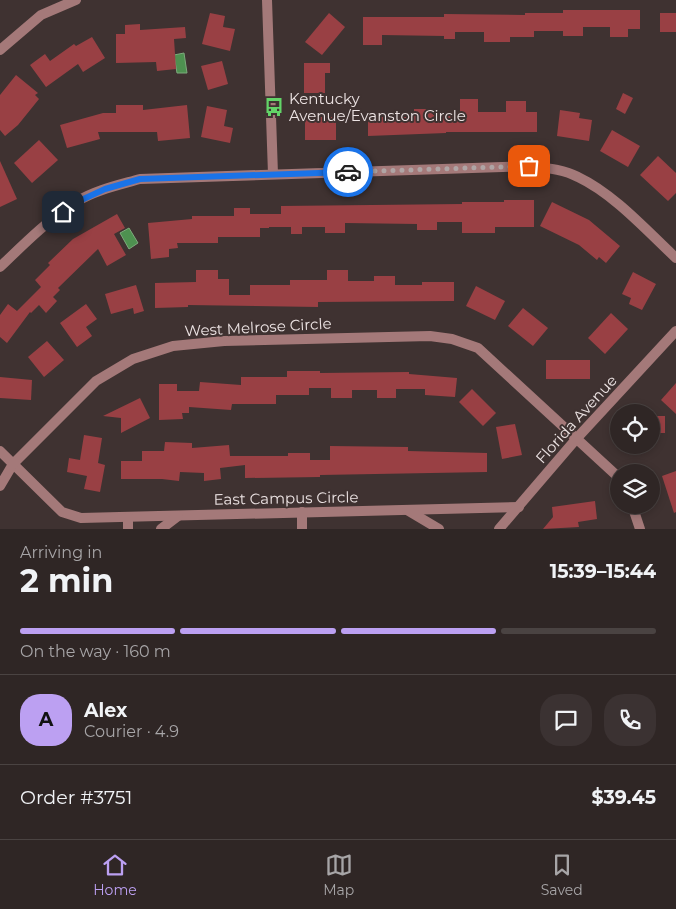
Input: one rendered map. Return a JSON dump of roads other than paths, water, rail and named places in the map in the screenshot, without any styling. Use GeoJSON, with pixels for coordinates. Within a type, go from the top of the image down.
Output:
{"type":"FeatureCollection","features":[{"type":"Feature","properties":{"kind":"street"},"geometry":{"type":"LineString","coordinates":[[0,50],[41,15],[76,0]]}},
{"type":"Feature","properties":{"kind":"street"},"geometry":{"type":"LineString","coordinates":[[267,0],[273,174]]}},
{"type":"Feature","properties":{"kind":"street"},"geometry":{"type":"LineString","coordinates":[[0,267],[36,232],[77,202],[105,189],[140,179],[529,166],[556,169],[577,176],[604,192],[676,258]]}},
{"type":"Feature","properties":{"kind":"street","name":"Florida Avenue"},"geometry":{"type":"LineString","coordinates":[[499,529],[577,438],[676,331]]}},
{"type":"Feature","properties":{"kind":"street","name":"West Melrose Circle"},"geometry":{"type":"LineString","coordinates":[[0,486],[13,464],[96,381],[133,359],[173,346],[224,341],[430,336],[478,348],[610,469]]}},
{"type":"Feature","properties":{"kind":"street","name":"East Campus Circle"},"geometry":{"type":"LineString","coordinates":[[0,452],[62,512],[81,518],[519,507]]}},
{"type":"Feature","properties":{"kind":"street"},"geometry":{"type":"LineString","coordinates":[[406,510],[439,529]]}},
{"type":"Feature","properties":{"kind":"street"},"geometry":{"type":"LineString","coordinates":[[302,512],[302,529]]}},
{"type":"Feature","properties":{"kind":"street"},"geometry":{"type":"LineString","coordinates":[[635,514],[640,529]]}},
{"type":"Feature","properties":{"kind":"street"},"geometry":{"type":"LineString","coordinates":[[161,529],[179,515]]}},
{"type":"Feature","properties":{"kind":"street"},"geometry":{"type":"LineString","coordinates":[[128,516],[128,529]]}},
{"type":"Feature","properties":{"kind":"place","name":"Kentucky Avenue/Evanston Circle"},"geometry":{"type":"Point","coordinates":[274,107]}}]}
